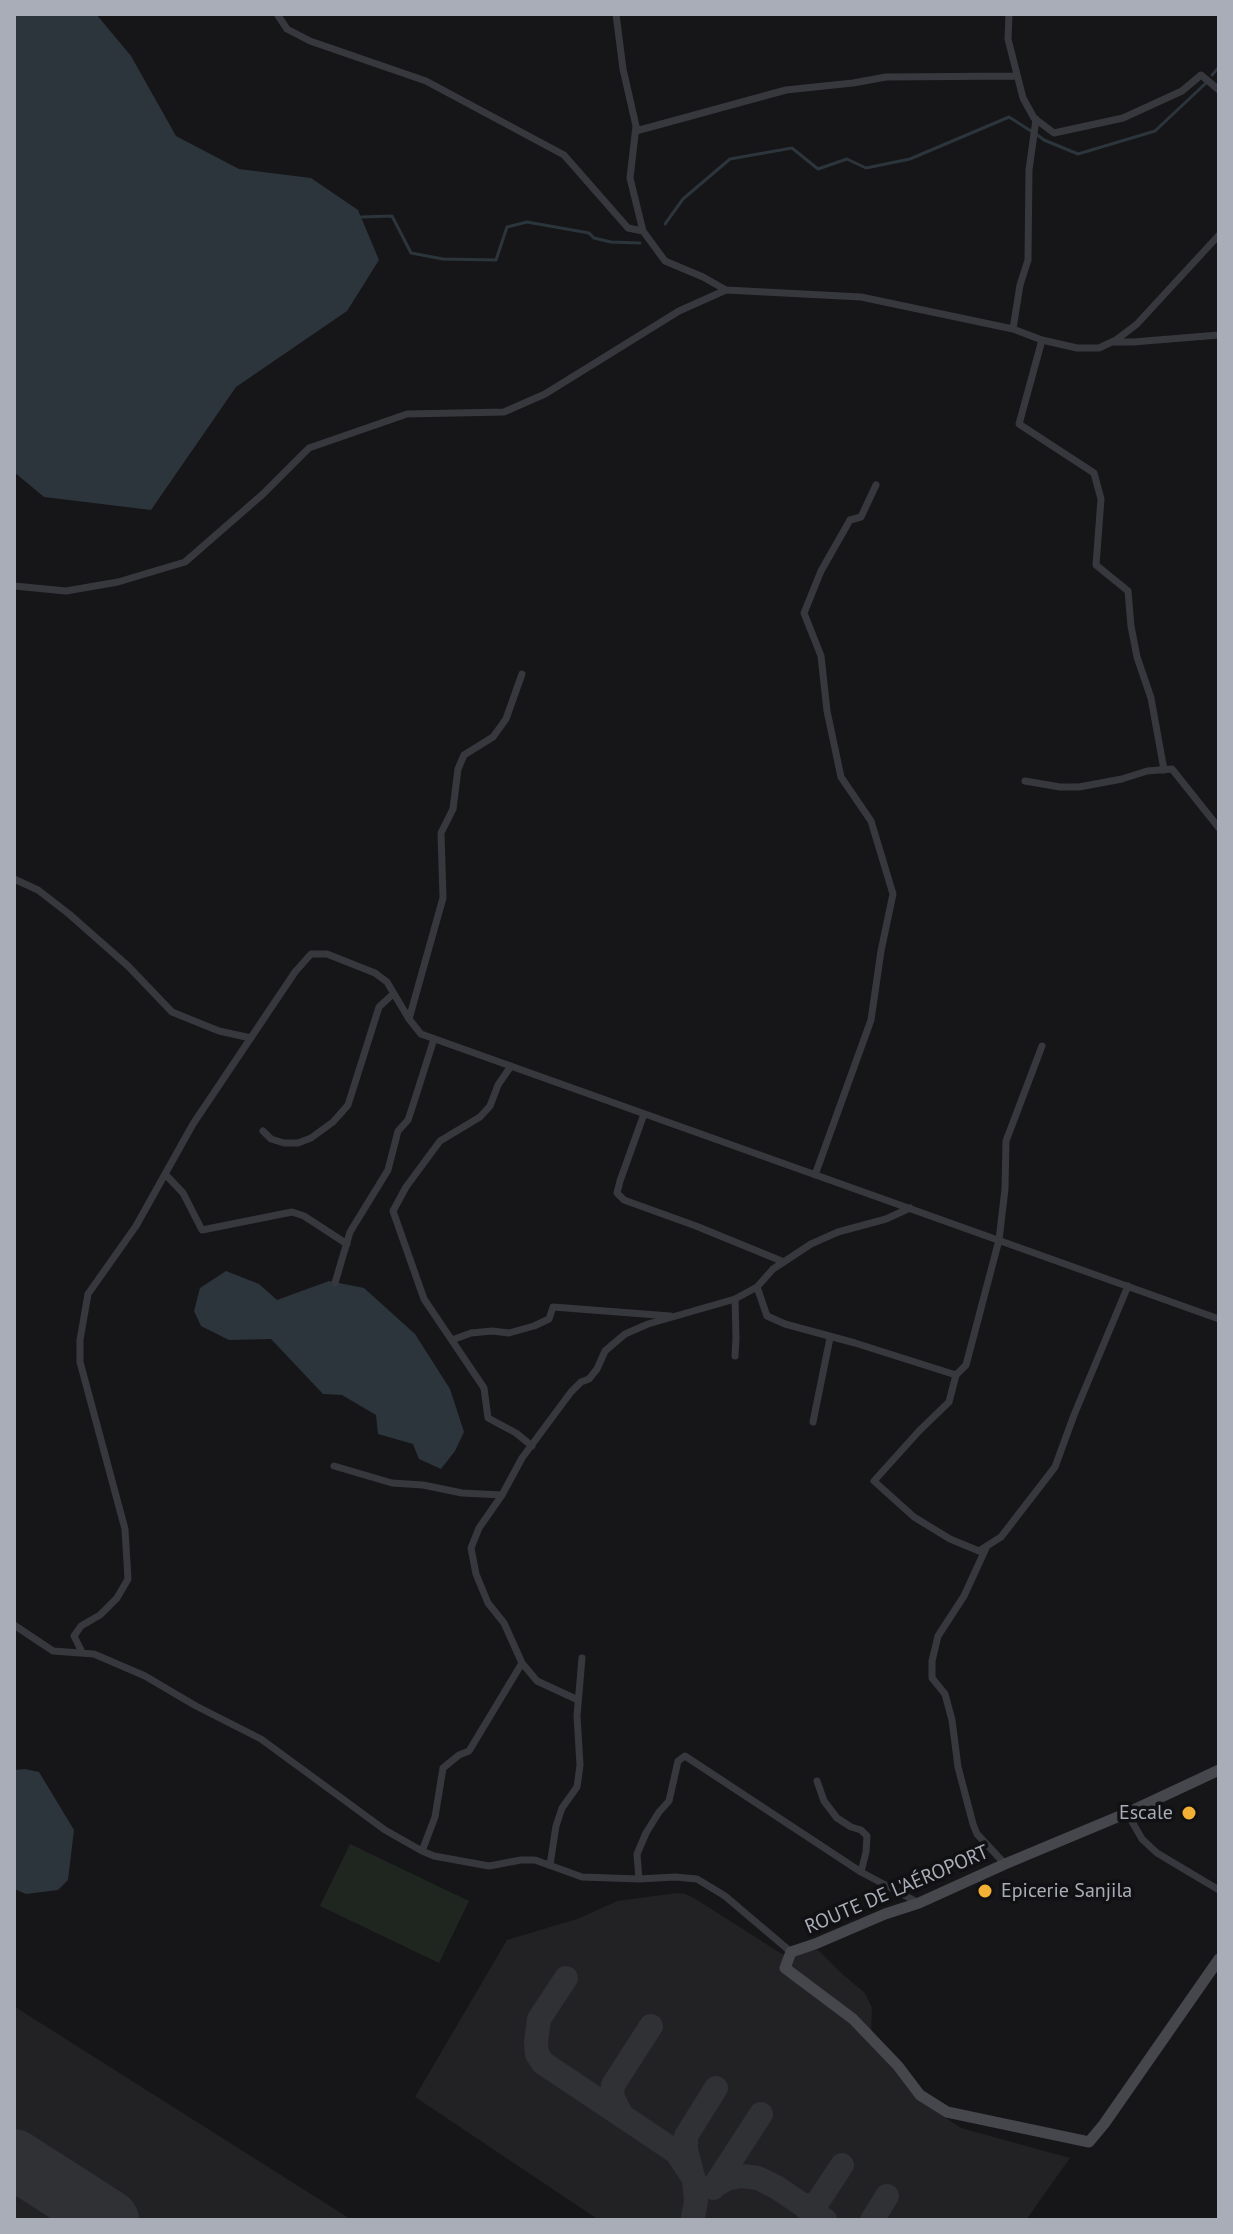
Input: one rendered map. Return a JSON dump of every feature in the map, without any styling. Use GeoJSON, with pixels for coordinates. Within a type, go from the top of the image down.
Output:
{"type":"FeatureCollection","features":[{"type":"Feature","properties":{"kind":"main road","name":"ROUTE DE L'AÉROPORT"},"geometry":{"type":"LineString","coordinates":[[1219,1770],[919,1903],[791,1952],[785,1968],[853,2019],[898,2066],[920,2095],[947,2112],[1089,2142],[1219,1959]]}},
{"type":"Feature","properties":{"kind":"street"},"geometry":{"type":"LineString","coordinates":[[277,14],[287,29],[310,41],[426,81],[564,155],[628,228],[643,231]]}},
{"type":"Feature","properties":{"kind":"street"},"geometry":{"type":"LineString","coordinates":[[616,14],[636,131],[630,178],[643,231],[665,261],[726,290],[861,297],[1013,329],[1077,348],[1099,348],[1137,324],[1219,235]]}},
{"type":"Feature","properties":{"kind":"street"},"geometry":{"type":"LineString","coordinates":[[1009,14],[1008,39],[1023,98],[1036,119],[1054,133],[1123,118],[1182,91],[1201,75],[1219,90]]}},
{"type":"Feature","properties":{"kind":"street"},"geometry":{"type":"LineString","coordinates":[[636,131],[786,90],[886,77],[1016,76]]}},
{"type":"Feature","properties":{"kind":"street"},"geometry":{"type":"LineString","coordinates":[[1013,329],[1020,285],[1028,260],[1029,170],[1036,119]]}},
{"type":"Feature","properties":{"kind":"street"},"geometry":{"type":"LineString","coordinates":[[14,586],[66,591],[118,582],[185,562],[263,494],[309,448],[407,414],[504,412],[545,394],[679,311],[726,290]]}},
{"type":"Feature","properties":{"kind":"street"},"geometry":{"type":"LineString","coordinates":[[1112,342],[1219,335]]}},
{"type":"Feature","properties":{"kind":"street"},"geometry":{"type":"LineString","coordinates":[[1042,340],[1019,424],[1094,473],[1101,499],[1096,565],[1128,591],[1137,657],[1151,698],[1164,770]]}},
{"type":"Feature","properties":{"kind":"street"},"geometry":{"type":"LineString","coordinates":[[815,1175],[871,1020],[893,894],[871,821],[841,777],[827,711],[821,656],[804,613],[821,571],[850,520],[861,517],[876,485]]}},
{"type":"Feature","properties":{"kind":"street"},"geometry":{"type":"LineString","coordinates":[[409,1019],[443,898],[441,833],[453,809],[458,769],[464,755],[493,737],[506,719],[522,674]]}},
{"type":"Feature","properties":{"kind":"street"},"geometry":{"type":"LineString","coordinates":[[1025,781],[1079,787],[1147,771],[1172,769],[1219,828]]}},
{"type":"Feature","properties":{"kind":"street"},"geometry":{"type":"LineString","coordinates":[[14,879],[38,890],[69,914],[128,966],[172,1012],[219,1031],[251,1038]]}},
{"type":"Feature","properties":{"kind":"street"},"geometry":{"type":"LineString","coordinates":[[82,1652],[74,1636],[81,1626],[100,1615],[117,1598],[128,1579],[125,1529],[80,1362],[80,1340],[88,1294],[136,1226],[193,1124],[295,972],[311,954],[327,954],[375,973],[387,982],[421,1034],[1219,1319]]}},
{"type":"Feature","properties":{"kind":"street"},"geometry":{"type":"LineString","coordinates":[[263,1131],[271,1139],[298,1143],[311,1138],[333,1122],[348,1105],[379,1007],[393,994]]}},
{"type":"Feature","properties":{"kind":"street"},"geometry":{"type":"LineString","coordinates":[[335,1283],[350,1232],[388,1170],[398,1131],[408,1120],[434,1039]]}},
{"type":"Feature","properties":{"kind":"street"},"geometry":{"type":"LineString","coordinates":[[1042,1046],[1006,1141],[999,1240],[966,1365],[956,1375],[949,1402],[874,1481],[909,1513],[950,1539],[979,1551],[1001,1537],[1055,1467],[1128,1286]]}},
{"type":"Feature","properties":{"kind":"street"},"geometry":{"type":"LineString","coordinates":[[511,1066],[498,1085],[490,1106],[480,1117],[440,1141],[406,1187],[393,1211],[424,1299],[484,1388],[488,1418],[532,1446]]}},
{"type":"Feature","properties":{"kind":"street"},"geometry":{"type":"LineString","coordinates":[[644,1114],[617,1193],[624,1200],[784,1262]]}},
{"type":"Feature","properties":{"kind":"street"},"geometry":{"type":"LineString","coordinates":[[166,1175],[183,1193],[202,1230],[292,1212],[304,1216],[347,1244]]}},
{"type":"Feature","properties":{"kind":"street"},"geometry":{"type":"LineString","coordinates":[[578,1700],[537,1681],[522,1663],[504,1623],[488,1603],[476,1574],[471,1548],[479,1528],[522,1458],[571,1392],[597,1369],[605,1351],[625,1334],[648,1324],[735,1299],[757,1287],[773,1269],[811,1244],[910,1208]]}},
{"type":"Feature","properties":{"kind":"street"},"geometry":{"type":"LineString","coordinates":[[757,1287],[767,1316],[785,1324],[956,1375]]}},
{"type":"Feature","properties":{"kind":"street"},"geometry":{"type":"LineString","coordinates":[[735,1299],[735,1356]]}},
{"type":"Feature","properties":{"kind":"street"},"geometry":{"type":"LineString","coordinates":[[452,1340],[471,1333],[509,1333],[534,1326],[549,1319],[553,1307],[676,1316]]}},
{"type":"Feature","properties":{"kind":"street"},"geometry":{"type":"LineString","coordinates":[[813,1422],[830,1338]]}},
{"type":"Feature","properties":{"kind":"street"},"geometry":{"type":"LineString","coordinates":[[334,1466],[392,1483],[502,1495]]}},
{"type":"Feature","properties":{"kind":"street"},"geometry":{"type":"LineString","coordinates":[[987,1546],[964,1596],[938,1636],[932,1661],[932,1678],[945,1694],[958,1767],[973,1824],[977,1834],[1005,1864]]}},
{"type":"Feature","properties":{"kind":"street"},"geometry":{"type":"LineString","coordinates":[[14,1625],[53,1651],[94,1654],[145,1676],[261,1739],[385,1830],[422,1851],[475,1865],[535,1860],[582,1877],[697,1879],[725,1896],[791,1952]]}},
{"type":"Feature","properties":{"kind":"street"},"geometry":{"type":"LineString","coordinates":[[550,1865],[562,1808],[577,1787],[582,1658]]}},
{"type":"Feature","properties":{"kind":"street"},"geometry":{"type":"LineString","coordinates":[[422,1851],[435,1817],[443,1768],[469,1751],[522,1663]]}},
{"type":"Feature","properties":{"kind":"street"},"geometry":{"type":"LineString","coordinates":[[639,1879],[637,1854],[646,1833],[669,1801],[678,1761],[685,1756],[861,1872],[919,1903]]}},
{"type":"Feature","properties":{"kind":"street"},"geometry":{"type":"LineString","coordinates":[[817,1781],[824,1801],[837,1818],[867,1836],[861,1872]]}},
{"type":"Feature","properties":{"kind":"street"},"geometry":{"type":"LineString","coordinates":[[1127,1813],[1142,1839],[1157,1853],[1219,1890]]}},
{"type":"Feature","properties":{"kind":"shaded area"},"geometry":{"type":"Polygon","coordinates":[[[14,14],[96,14],[131,56],[176,136],[239,169],[311,178],[358,210],[379,260],[347,311],[236,387],[151,510],[44,497],[14,472],[14,14]]]}},
{"type":"Feature","properties":{"kind":"shaded area"},"geometry":{"type":"Polygon","coordinates":[[[226,1271],[259,1284],[277,1300],[329,1281],[364,1288],[415,1334],[450,1389],[464,1432],[441,1469],[419,1459],[413,1444],[378,1434],[376,1415],[342,1395],[323,1394],[271,1339],[229,1340],[201,1326],[194,1311],[200,1288],[226,1271]]]}},
{"type":"Feature","properties":{"kind":"shaded area"},"geometry":{"type":"Polygon","coordinates":[[[14,1770],[39,1772],[74,1830],[68,1880],[58,1890],[26,1894],[14,1889],[14,1770]]]}},
{"type":"Feature","properties":{"kind":"shaded area"},"geometry":{"type":"Polygon","coordinates":[[[350,1844],[469,1901],[439,1963],[320,1906],[350,1844]]]}},
{"type":"Feature","properties":{"kind":"shaded area"},"geometry":{"type":"Polygon","coordinates":[[[677,1893],[694,1898],[782,1954],[818,1950],[865,1993],[872,2008],[871,2036],[917,2099],[961,2128],[1070,2158],[1026,2220],[595,2220],[415,2097],[507,1940],[580,1918],[617,1901],[677,1893]]]}},
{"type":"Feature","properties":{"kind":"shaded area"},"geometry":{"type":"Polygon","coordinates":[[[14,2006],[23,2012],[352,2220],[14,2220],[14,2006]]]}},
{"type":"Feature","properties":{"kind":"waterway"},"geometry":{"type":"LineString","coordinates":[[1212,75],[1219,67]]}},
{"type":"Feature","properties":{"kind":"waterway"},"geometry":{"type":"LineString","coordinates":[[1036,134],[1078,154],[1155,131],[1206,83]]}},
{"type":"Feature","properties":{"kind":"waterway"},"geometry":{"type":"LineString","coordinates":[[665,224],[683,199],[730,159],[792,148],[818,169],[847,159],[866,168],[910,159],[1009,117],[1031,131]]}},
{"type":"Feature","properties":{"kind":"waterway"},"geometry":{"type":"LineString","coordinates":[[361,217],[392,216],[411,253],[443,259],[496,260],[507,227],[527,222],[589,233],[594,238],[611,242],[640,243]]}},
{"type":"Feature","properties":{"kind":"taxiway"},"geometry":{"type":"LineString","coordinates":[[566,1978],[539,2019],[537,2054],[543,2063],[676,2152],[693,2177]]}},
{"type":"Feature","properties":{"kind":"taxiway"},"geometry":{"type":"LineString","coordinates":[[622,2116],[612,2096],[613,2085],[651,2026]]}},
{"type":"Feature","properties":{"kind":"taxiway"},"geometry":{"type":"LineString","coordinates":[[693,2217],[696,2201],[686,2136],[716,2088]]}},
{"type":"Feature","properties":{"kind":"taxiway"},"geometry":{"type":"LineString","coordinates":[[713,2188],[761,2114]]}},
{"type":"Feature","properties":{"kind":"taxiway"},"geometry":{"type":"LineString","coordinates":[[805,2207],[817,2203],[842,2165]]}},
{"type":"Feature","properties":{"kind":"taxiway"},"geometry":{"type":"LineString","coordinates":[[713,2187],[726,2179],[741,2176],[758,2178],[825,2220]]}},
{"type":"Feature","properties":{"kind":"taxiway"},"geometry":{"type":"LineString","coordinates":[[872,2220],[887,2196]]}},
{"type":"Feature","properties":{"kind":"runway"},"geometry":{"type":"LineString","coordinates":[[14,2159],[109,2220]]}},
{"type":"Feature","properties":{"kind":"place","name":"Escale"},"geometry":{"type":"Point","coordinates":[1189,1813]}},
{"type":"Feature","properties":{"kind":"place","name":"Epicerie Sanjila"},"geometry":{"type":"Point","coordinates":[985,1891]}}]}
